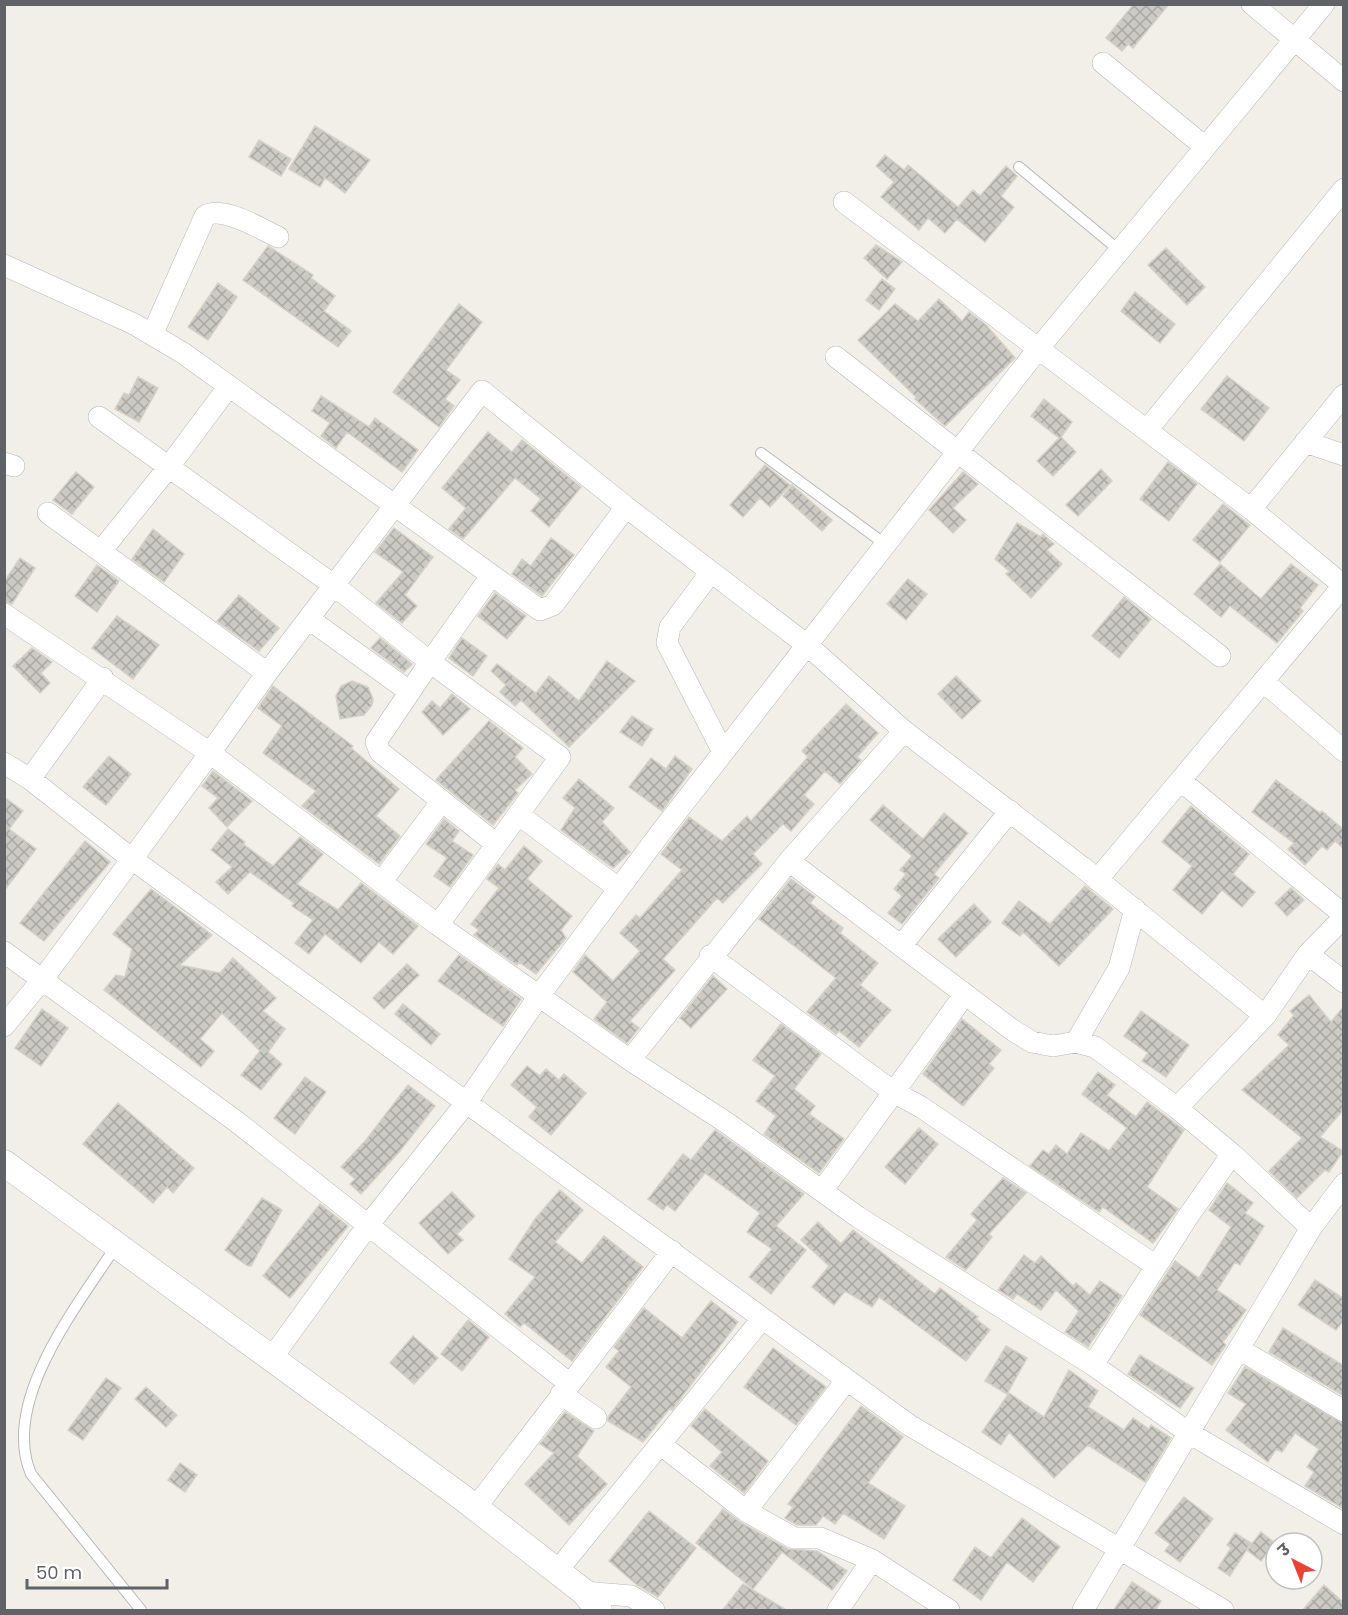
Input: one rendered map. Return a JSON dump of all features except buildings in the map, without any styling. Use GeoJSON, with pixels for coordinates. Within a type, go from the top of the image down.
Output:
{"type":"FeatureCollection","features":[{"type":"Feature","properties":{"kind":"street"},"geometry":{"type":"LineString","coordinates":[[1252,4],[1344,81]]}},
{"type":"Feature","properties":{"kind":"street"},"geometry":{"type":"LineString","coordinates":[[271,1359],[369,1224],[466,1102],[539,996],[618,888],[723,752],[1038,349],[1295,42],[1324,4]]}},
{"type":"Feature","properties":{"kind":"street"},"geometry":{"type":"LineString","coordinates":[[1103,63],[1205,147]]}},
{"type":"Feature","properties":{"kind":"street"},"geometry":{"type":"LineString","coordinates":[[1147,430],[1344,189]]}},
{"type":"Feature","properties":{"kind":"street"},"geometry":{"type":"LineString","coordinates":[[844,202],[1251,509],[1343,586],[1097,880]]}},
{"type":"Feature","properties":{"kind":"street"},"geometry":{"type":"LineString","coordinates":[[152,335],[206,216],[211,212],[222,212],[279,237]]}},
{"type":"Feature","properties":{"kind":"street"},"geometry":{"type":"LineString","coordinates":[[4,265],[152,335],[183,353],[534,607],[547,609],[553,606],[626,507]]}},
{"type":"Feature","properties":{"kind":"street"},"geometry":{"type":"LineString","coordinates":[[836,357],[1220,656]]}},
{"type":"Feature","properties":{"kind":"street"},"geometry":{"type":"LineString","coordinates":[[101,551],[168,468],[229,386]]}},
{"type":"Feature","properties":{"kind":"street"},"geometry":{"type":"LineString","coordinates":[[4,1026],[42,980],[267,673],[482,391],[626,507],[807,645],[904,731],[1136,909],[1265,1016]]}},
{"type":"Feature","properties":{"kind":"street"},"geometry":{"type":"LineString","coordinates":[[1251,509],[1344,395]]}},
{"type":"Feature","properties":{"kind":"street"},"geometry":{"type":"LineString","coordinates":[[99,417],[335,586],[430,662],[560,757],[519,815],[495,843],[438,925]]}},
{"type":"Feature","properties":{"kind":"street"},"geometry":{"type":"LineString","coordinates":[[1305,442],[1344,455]]}},
{"type":"Feature","properties":{"kind":"street"},"geometry":{"type":"LineString","coordinates":[[48,513],[267,673]]}},
{"type":"Feature","properties":{"kind":"street"},"geometry":{"type":"LineString","coordinates":[[711,572],[670,627],[667,643],[723,752]]}},
{"type":"Feature","properties":{"kind":"street"},"geometry":{"type":"LineString","coordinates":[[491,576],[376,742],[380,752],[495,843]]}},
{"type":"Feature","properties":{"kind":"street"},"geometry":{"type":"LineString","coordinates":[[4,614],[103,678],[210,753],[438,925],[630,1060],[727,1123],[822,1191],[1093,1365],[1189,1433],[1344,1524]]}},
{"type":"Feature","properties":{"kind":"street"},"geometry":{"type":"LineString","coordinates":[[309,619],[410,692]]}},
{"type":"Feature","properties":{"kind":"street"},"geometry":{"type":"LineString","coordinates":[[30,778],[103,678]]}},
{"type":"Feature","properties":{"kind":"street"},"geometry":{"type":"LineString","coordinates":[[1263,681],[1344,752]]}},
{"type":"Feature","properties":{"kind":"street"},"geometry":{"type":"LineString","coordinates":[[630,1060],[710,956],[789,861],[904,731]]}},
{"type":"Feature","properties":{"kind":"street"},"geometry":{"type":"LineString","coordinates":[[4,763],[30,778],[132,859],[672,1251],[761,1320],[909,1425],[1223,1611]]}},
{"type":"Feature","properties":{"kind":"street"},"geometry":{"type":"LineString","coordinates":[[1177,1108],[1265,1016],[1308,954],[1344,916],[1181,781]]}},
{"type":"Feature","properties":{"kind":"street"},"geometry":{"type":"LineString","coordinates":[[382,881],[442,801]]}},
{"type":"Feature","properties":{"kind":"street"},"geometry":{"type":"LineString","coordinates":[[901,945],[1010,811]]}},
{"type":"Feature","properties":{"kind":"street"},"geometry":{"type":"LineString","coordinates":[[519,815],[618,888]]}},
{"type":"Feature","properties":{"kind":"street"},"geometry":{"type":"LineString","coordinates":[[789,861],[1011,1029],[1032,1042],[1053,1046],[1076,1042],[1095,1047],[1177,1108],[1232,1154],[1311,1228]]}},
{"type":"Feature","properties":{"kind":"street"},"geometry":{"type":"LineString","coordinates":[[1076,1042],[1119,968],[1136,909]]}},
{"type":"Feature","properties":{"kind":"street"},"geometry":{"type":"LineString","coordinates":[[4,952],[237,1122],[369,1224],[565,1389],[596,1418]]}},
{"type":"Feature","properties":{"kind":"street"},"geometry":{"type":"LineString","coordinates":[[1308,954],[1344,982]]}},
{"type":"Feature","properties":{"kind":"street"},"geometry":{"type":"LineString","coordinates":[[710,956],[892,1091],[921,1107],[1156,1266]]}},
{"type":"Feature","properties":{"kind":"street"},"geometry":{"type":"LineString","coordinates":[[822,1191],[892,1091],[966,994]]}},
{"type":"Feature","properties":{"kind":"street"},"geometry":{"type":"LineString","coordinates":[[1093,1365],[1156,1266],[1232,1154]]}},
{"type":"Feature","properties":{"kind":"street"},"geometry":{"type":"LineString","coordinates":[[4,1163],[476,1507],[557,1570],[592,1601],[631,1596],[654,1611]]}},
{"type":"Feature","properties":{"kind":"street"},"geometry":{"type":"LineString","coordinates":[[1083,1611],[1311,1228],[1344,1184]]}},
{"type":"Feature","properties":{"kind":"street"},"geometry":{"type":"LineString","coordinates":[[476,1507],[672,1251]]}},
{"type":"Feature","properties":{"kind":"street"},"geometry":{"type":"LineString","coordinates":[[557,1570],[761,1320]]}},
{"type":"Feature","properties":{"kind":"street"},"geometry":{"type":"LineString","coordinates":[[1239,1349],[1344,1411]]}},
{"type":"Feature","properties":{"kind":"street"},"geometry":{"type":"LineString","coordinates":[[746,1511],[846,1381]]}},
{"type":"Feature","properties":{"kind":"street"},"geometry":{"type":"LineString","coordinates":[[660,1444],[746,1511],[794,1538],[820,1538],[872,1560],[949,1611]]}},
{"type":"Feature","properties":{"kind":"street"},"geometry":{"type":"LineString","coordinates":[[838,1611],[872,1560]]}},
{"type":"Feature","properties":{"kind":"lane"},"geometry":{"type":"LineString","coordinates":[[1019,166],[1120,251]]}},
{"type":"Feature","properties":{"kind":"lane"},"geometry":{"type":"LineString","coordinates":[[761,453],[885,544]]}},
{"type":"Feature","properties":{"kind":"lane"},"geometry":{"type":"LineString","coordinates":[[117,1246],[41,1362],[31,1387],[21,1436],[23,1457],[31,1474],[141,1611]]}}]}
